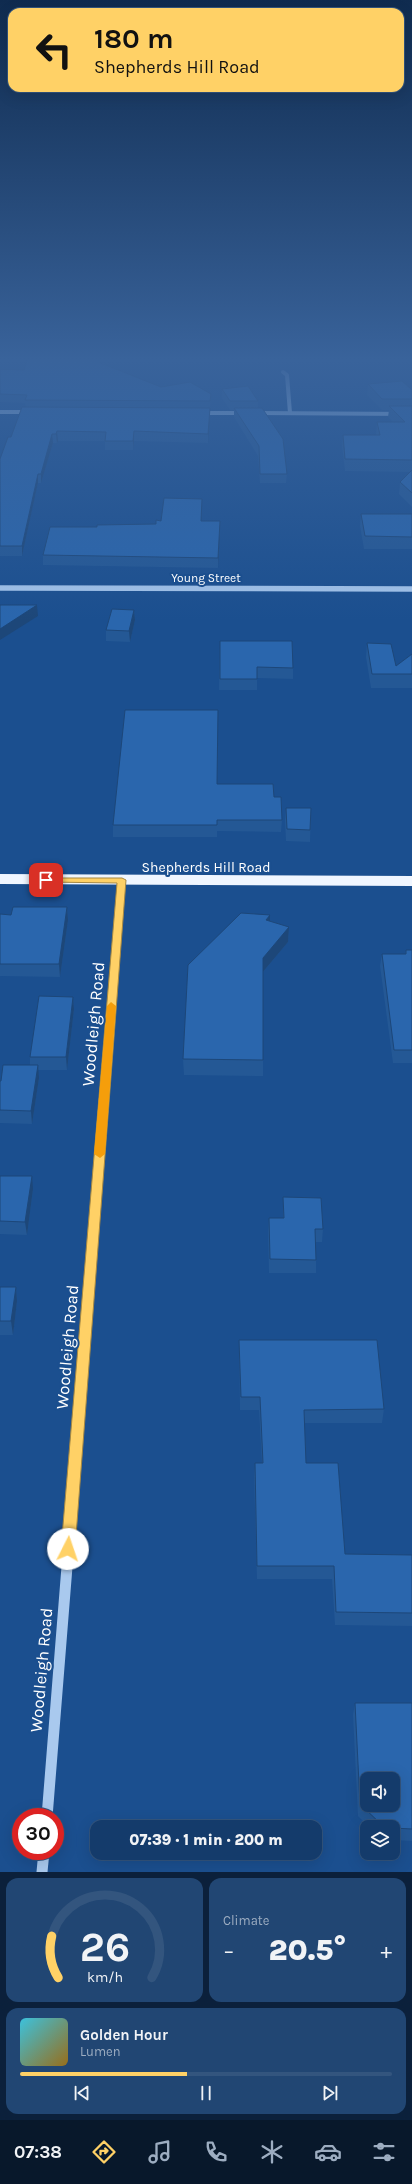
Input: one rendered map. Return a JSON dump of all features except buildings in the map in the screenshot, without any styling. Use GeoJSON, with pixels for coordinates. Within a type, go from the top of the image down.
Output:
{"type":"FeatureCollection","features":[{"type":"Feature","properties":{"kind":"main road","name":"Shepherds Hill Road"},"geometry":{"type":"LineString","coordinates":[[0,879],[412,882]]}},
{"type":"Feature","properties":{"kind":"street","name":"Young Street"},"geometry":{"type":"LineString","coordinates":[[0,588],[412,589]]}},
{"type":"Feature","properties":{"kind":"street","name":"Woodleigh Road"},"geometry":{"type":"LineString","coordinates":[[48,1808],[122,880]]}},
{"type":"Feature","properties":{"kind":"street"},"geometry":{"type":"LineString","coordinates":[[42,1872],[43,1860]]}},
{"type":"Feature","properties":{"kind":"slow traffic"},"geometry":{"type":"LineString","coordinates":[[100,1154],[111,1006]]}},
{"type":"Feature","properties":{"kind":"route"},"geometry":{"type":"LineString","coordinates":[[46,880],[122,880],[68,1549]]}}]}
